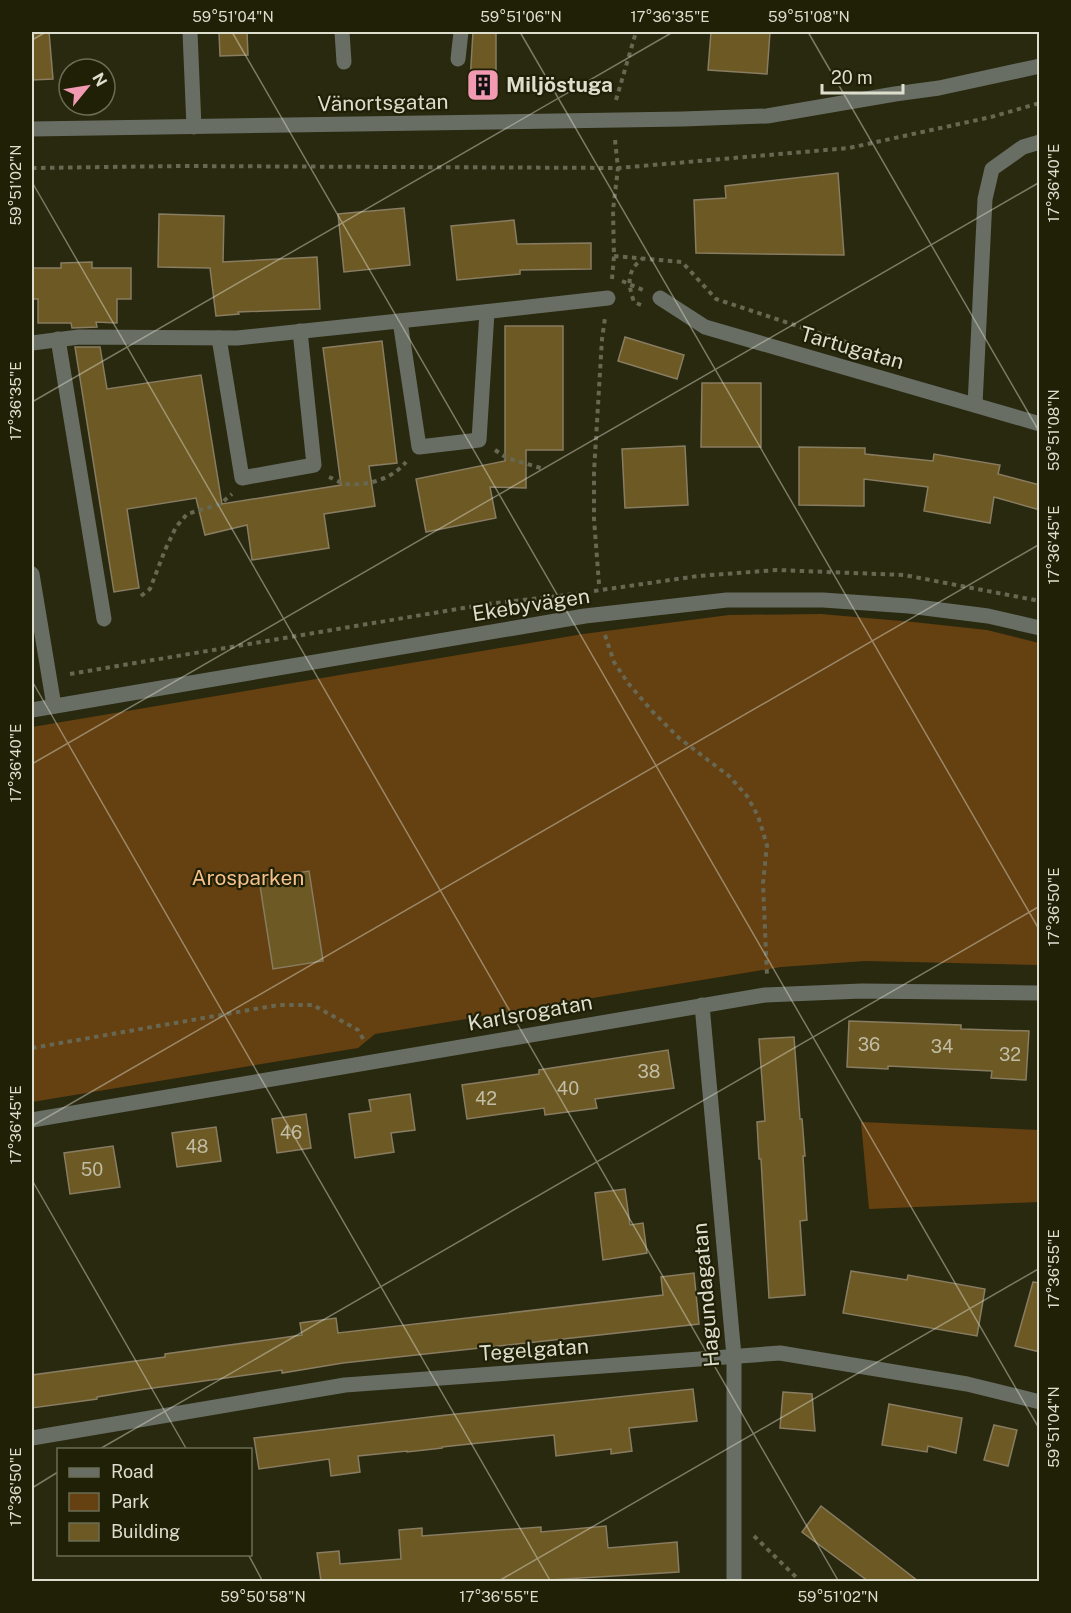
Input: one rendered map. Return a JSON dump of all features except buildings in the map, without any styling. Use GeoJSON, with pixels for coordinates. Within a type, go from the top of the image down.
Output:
{"type":"FeatureCollection","features":[{"type":"Feature","properties":{"kind":"street"},"geometry":{"type":"LineString","coordinates":[[190,32],[194,127]]}},
{"type":"Feature","properties":{"kind":"street"},"geometry":{"type":"LineString","coordinates":[[342,32],[344,62]]}},
{"type":"Feature","properties":{"kind":"street"},"geometry":{"type":"LineString","coordinates":[[458,59],[460,32]]}},
{"type":"Feature","properties":{"kind":"street","name":"Vänortsgatan"},"geometry":{"type":"LineString","coordinates":[[32,129],[767,116],[939,88],[1040,66]]}},
{"type":"Feature","properties":{"kind":"street"},"geometry":{"type":"LineString","coordinates":[[975,405],[985,199],[992,169],[1023,147],[1040,142]]}},
{"type":"Feature","properties":{"kind":"street"},"geometry":{"type":"LineString","coordinates":[[32,343],[79,337],[237,338],[608,298]]}},
{"type":"Feature","properties":{"kind":"street","name":"Tartugatan"},"geometry":{"type":"LineString","coordinates":[[660,298],[705,327],[1040,424]]}},
{"type":"Feature","properties":{"kind":"street"},"geometry":{"type":"LineString","coordinates":[[400,321],[418,447],[479,440],[487,312]]}},
{"type":"Feature","properties":{"kind":"street"},"geometry":{"type":"LineString","coordinates":[[219,338],[242,478],[314,465],[300,331]]}},
{"type":"Feature","properties":{"kind":"street"},"geometry":{"type":"LineString","coordinates":[[58,339],[104,619]]}},
{"type":"Feature","properties":{"kind":"street"},"geometry":{"type":"LineString","coordinates":[[32,574],[54,706]]}},
{"type":"Feature","properties":{"kind":"street","name":"Ekebyvägen"},"geometry":{"type":"LineString","coordinates":[[32,710],[585,616],[727,600],[823,600],[909,606],[988,616],[1040,628]]}},
{"type":"Feature","properties":{"kind":"street","name":"Karlsrogatan"},"geometry":{"type":"LineString","coordinates":[[32,1120],[765,995],[861,990],[1040,993]]}},
{"type":"Feature","properties":{"kind":"street","name":"Hagundagatan"},"geometry":{"type":"LineString","coordinates":[[702,1005],[734,1356],[734,1581]]}},
{"type":"Feature","properties":{"kind":"street","name":"Tegelgatan"},"geometry":{"type":"LineString","coordinates":[[32,1438],[345,1385],[780,1353],[967,1384],[1040,1402]]}},
{"type":"Feature","properties":{"kind":"path"},"geometry":{"type":"LineString","coordinates":[[32,168],[194,166],[618,168],[849,148],[991,117],[1040,103]]}},
{"type":"Feature","properties":{"kind":"path"},"geometry":{"type":"LineString","coordinates":[[614,256],[682,262],[716,299],[882,354]]}},
{"type":"Feature","properties":{"kind":"path"},"geometry":{"type":"LineString","coordinates":[[613,276],[660,298]]}},
{"type":"Feature","properties":{"kind":"path"},"geometry":{"type":"LineString","coordinates":[[479,440],[507,458],[544,469]]}},
{"type":"Feature","properties":{"kind":"path"},"geometry":{"type":"LineString","coordinates":[[314,465],[329,477],[345,484],[369,483],[387,478],[401,467],[418,447]]}},
{"type":"Feature","properties":{"kind":"path"},"geometry":{"type":"LineString","coordinates":[[141,596],[150,589],[176,527],[187,514],[220,504],[232,494],[242,478]]}},
{"type":"Feature","properties":{"kind":"path"},"geometry":{"type":"LineString","coordinates":[[604,633],[614,662],[652,711],[679,738],[729,776],[747,796],[758,816],[767,845],[763,884],[768,980],[765,995]]}},
{"type":"Feature","properties":{"kind":"path"},"geometry":{"type":"LineString","coordinates":[[32,1048],[278,1005],[313,1005],[358,1030],[376,1060]]}},
{"type":"Feature","properties":{"kind":"path"},"geometry":{"type":"LineString","coordinates":[[734,1516],[801,1581]]}},
{"type":"Feature","properties":{"kind":"green space","name":"Arosparken"},"geometry":{"type":"Polygon","coordinates":[[[821,614],[987,630],[1039,643],[1039,965],[865,961],[781,967],[375,1034],[358,1048],[32,1102],[32,727],[583,634],[729,615],[821,614]]]}},
{"type":"Feature","properties":{"kind":"green space"},"geometry":{"type":"Polygon","coordinates":[[[861,1122],[1039,1130],[1039,1202],[869,1209],[861,1122]]]}},
{"type":"Feature","properties":{"kind":"place","name":"Miljöstuga"},"geometry":{"type":"Point","coordinates":[483,85]}}]}
